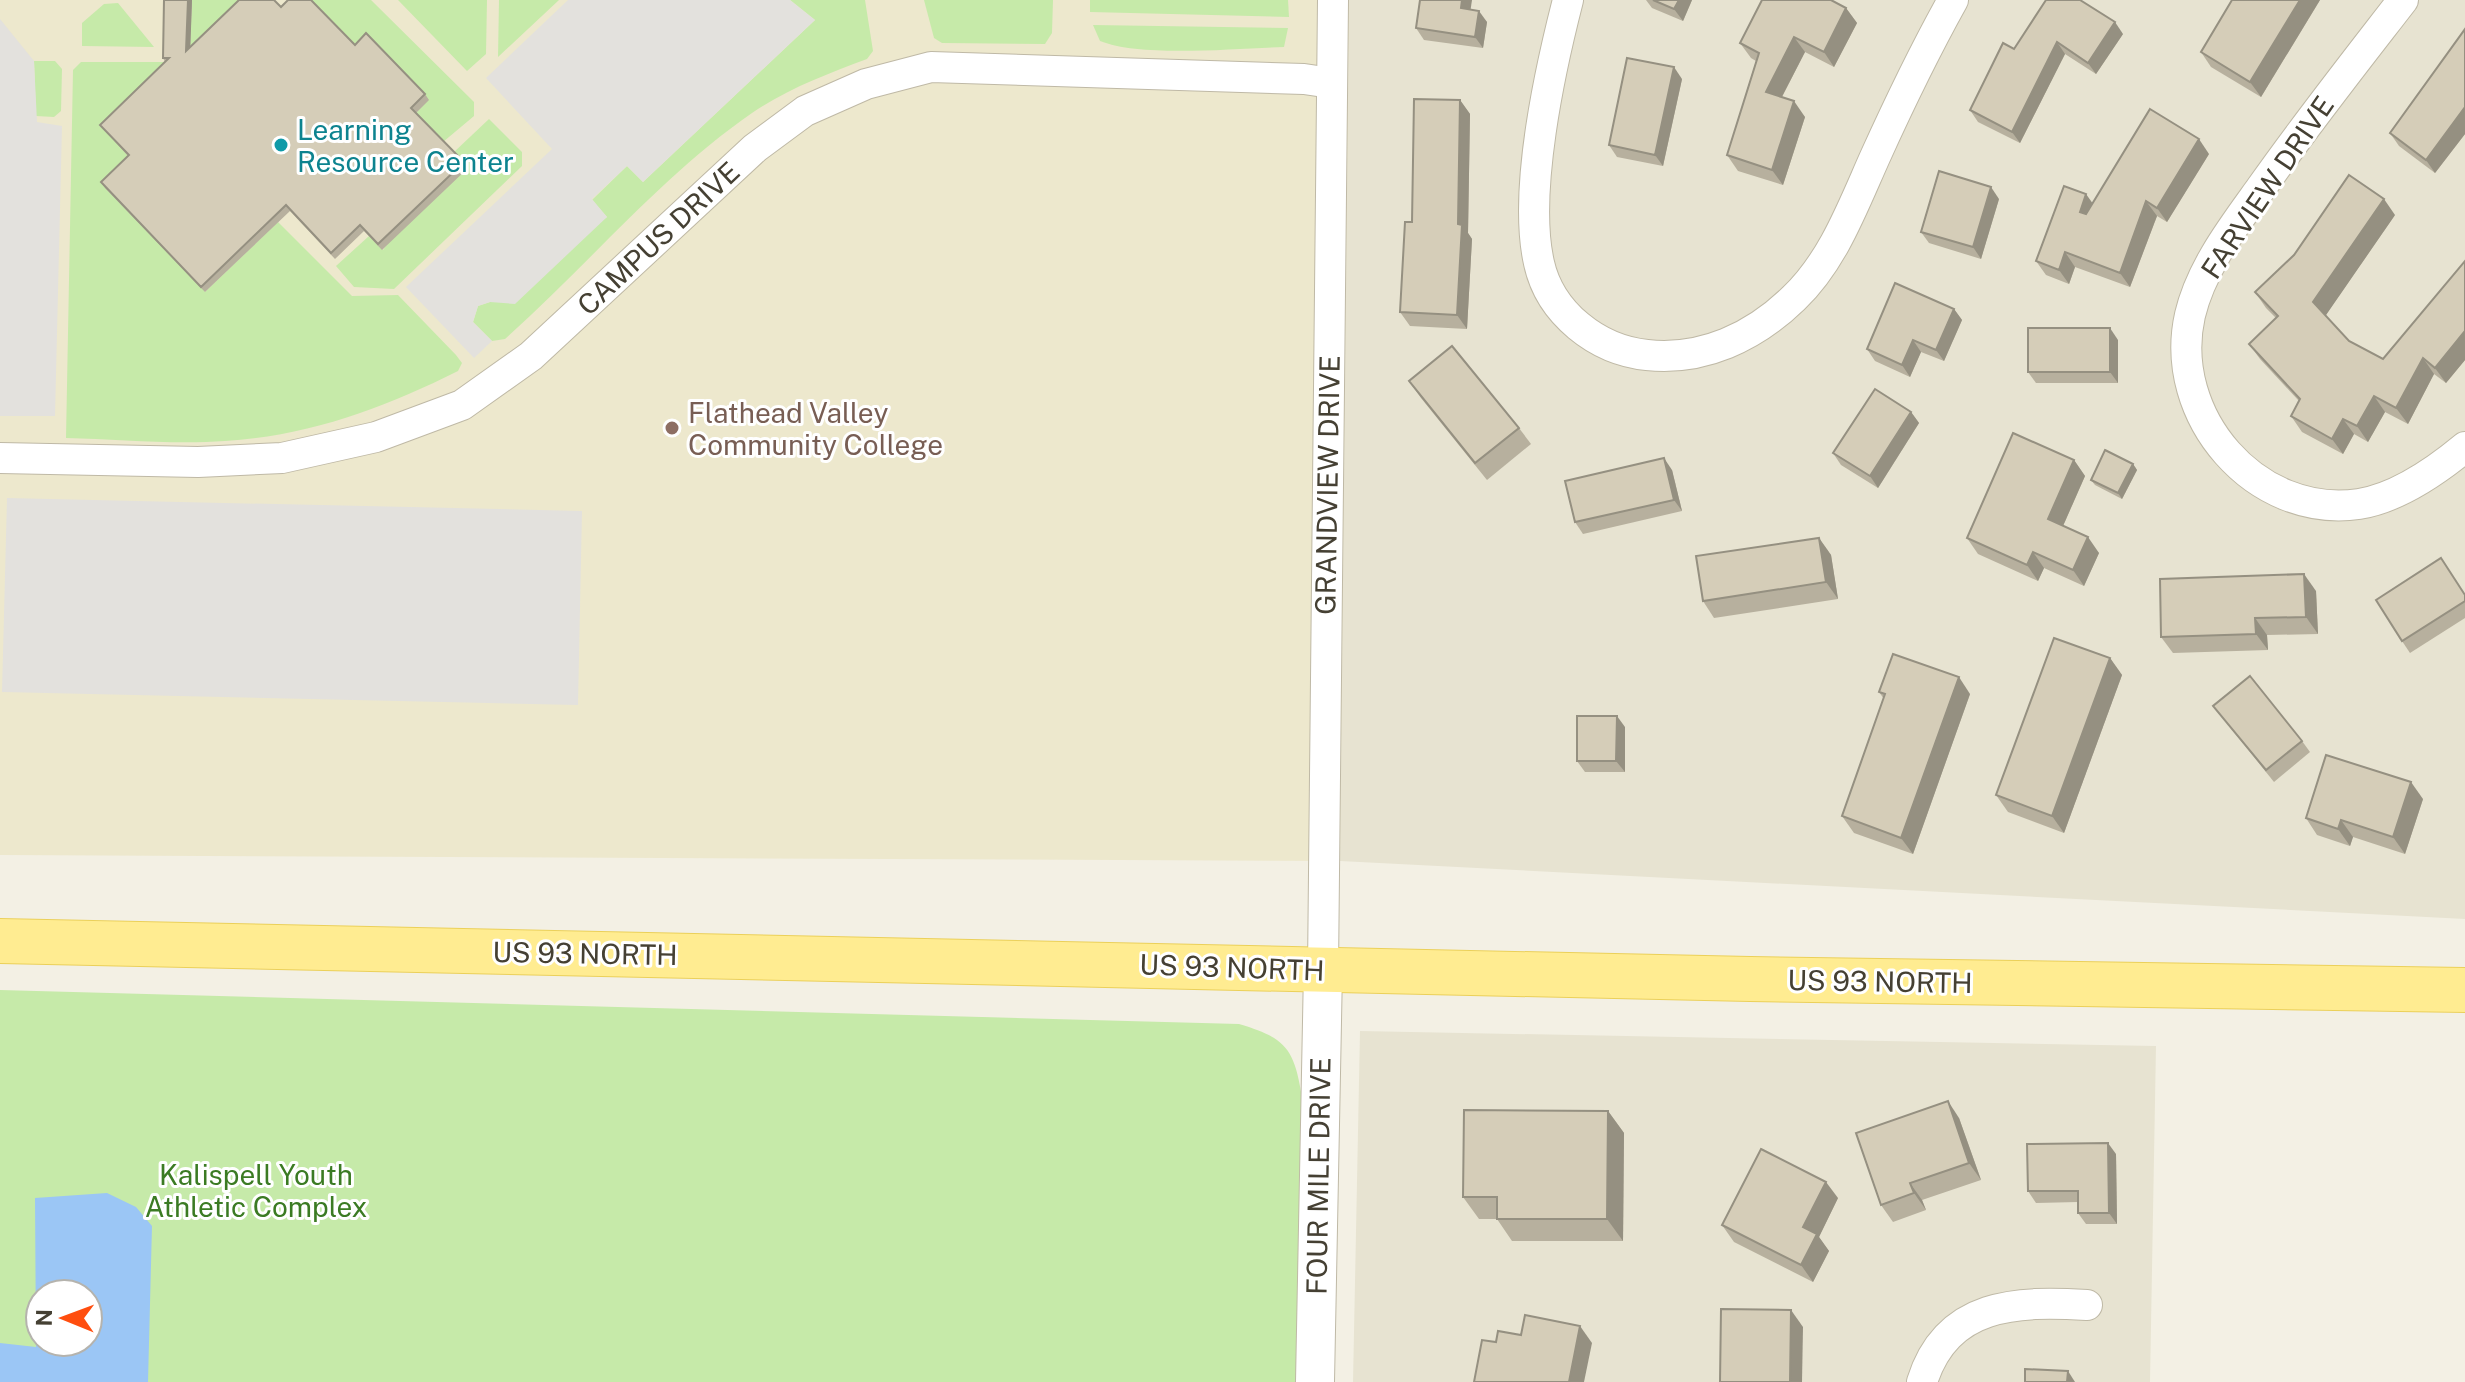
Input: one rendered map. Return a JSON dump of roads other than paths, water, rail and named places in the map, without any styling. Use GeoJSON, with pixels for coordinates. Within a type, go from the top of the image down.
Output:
{"type":"FeatureCollection","features":[{"type":"Feature","properties":{"kind":"main road","name":"US 93 NORTH"},"geometry":{"type":"LineString","coordinates":[[0,941],[1323,970],[2465,990]]}},
{"type":"Feature","properties":{"kind":"street","name":"GRANDVIEW DRIVE"},"geometry":{"type":"LineString","coordinates":[[1323,970],[1333,0]]}},
{"type":"Feature","properties":{"kind":"street"},"geometry":{"type":"LineString","coordinates":[[1568,0],[1544,125],[1535,196],[1539,264],[1551,296],[1573,323],[1601,342],[1633,354],[1669,357],[1704,352],[1759,327],[1797,296],[1820,267],[1839,234],[1919,62],[1953,0]]}},
{"type":"Feature","properties":{"kind":"street","name":"FARVIEW DRIVE"},"geometry":{"type":"LineString","coordinates":[[2403,0],[2296,138],[2227,235],[2199,287],[2190,315],[2188,370],[2205,420],[2236,464],[2281,495],[2308,503],[2362,503],[2427,475],[2465,447]]}},
{"type":"Feature","properties":{"kind":"street","name":"CAMPUS DRIVE"},"geometry":{"type":"LineString","coordinates":[[0,458],[198,462],[282,458],[376,437],[462,405],[531,356],[755,148],[805,111],[866,84],[931,67],[1304,79],[1331,83]]}},
{"type":"Feature","properties":{"kind":"street","name":"FOUR MILE DRIVE"},"geometry":{"type":"LineString","coordinates":[[1315,1382],[1323,970]]}},
{"type":"Feature","properties":{"kind":"street"},"geometry":{"type":"LineString","coordinates":[[1922,1382],[1937,1351],[1954,1331],[1976,1315],[2018,1304],[2087,1305]]}},
{"type":"Feature","properties":{"kind":"water"},"geometry":{"type":"Polygon","coordinates":[[[107,1193],[136,1207],[152,1226],[148,1382],[0,1382],[0,1343],[24,1346],[24,1358],[104,1358],[104,1278],[36,1278],[35,1198],[107,1193]]]}},
{"type":"Feature","properties":{"kind":"place","name":"Learning Resource Center"},"geometry":{"type":"Point","coordinates":[281,145]}},
{"type":"Feature","properties":{"kind":"place","name":"Flathead Valley Community College"},"geometry":{"type":"Point","coordinates":[672,428]}},
{"type":"Feature","properties":{"kind":"park label","name":"Kalispell Youth Athletic Complex"},"geometry":{"type":"Point","coordinates":[256,1190]}}]}
